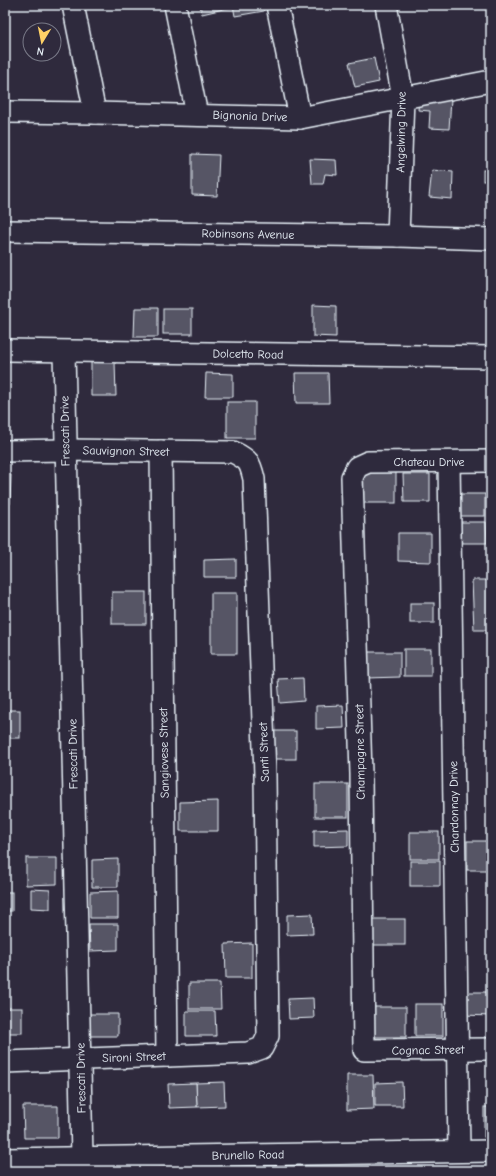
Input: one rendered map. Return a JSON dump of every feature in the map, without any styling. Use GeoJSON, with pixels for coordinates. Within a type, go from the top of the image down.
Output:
{"type":"FeatureCollection","features":[{"type":"Feature","properties":{"kind":"street"},"geometry":{"type":"LineString","coordinates":[[73,5],[95,113]]}},
{"type":"Feature","properties":{"kind":"street"},"geometry":{"type":"LineString","coordinates":[[175,5],[197,115]]}},
{"type":"Feature","properties":{"kind":"street"},"geometry":{"type":"LineString","coordinates":[[276,5],[300,118]]}},
{"type":"Feature","properties":{"kind":"street","name":"Angelwing Drive"},"geometry":{"type":"LineString","coordinates":[[386,5],[403,98],[398,236]]}},
{"type":"Feature","properties":{"kind":"street","name":"Bignonia Drive"},"geometry":{"type":"LineString","coordinates":[[5,112],[300,118],[491,81]]}},
{"type":"Feature","properties":{"kind":"street","name":"Robinsons Avenue"},"geometry":{"type":"LineString","coordinates":[[5,231],[398,236],[491,239]]}},
{"type":"Feature","properties":{"kind":"street","name":"Dolcetto Road"},"geometry":{"type":"LineString","coordinates":[[5,350],[491,357]]}},
{"type":"Feature","properties":{"kind":"street","name":"Frescati Drive"},"geometry":{"type":"LineString","coordinates":[[64,352],[82,1157]]}},
{"type":"Feature","properties":{"kind":"street","name":"Sauvignon Street"},"geometry":{"type":"LineString","coordinates":[[5,451],[66,450],[233,452],[245,458]]}},
{"type":"Feature","properties":{"kind":"street","name":"Sangiovese Street"},"geometry":{"type":"LineString","coordinates":[[161,451],[167,1056]]}},
{"type":"Feature","properties":{"kind":"street","name":"Santi Street"},"geometry":{"type":"LineString","coordinates":[[245,458],[251,468],[254,479],[265,775],[268,1036],[262,1048]]}},
{"type":"Feature","properties":{"kind":"street","name":"Chateau Drive"},"geometry":{"type":"LineString","coordinates":[[368,462],[491,461]]}},
{"type":"Feature","properties":{"kind":"street","name":"Champagne Street"},"geometry":{"type":"LineString","coordinates":[[364,1050],[361,774],[352,477],[357,467],[368,462]]}},
{"type":"Feature","properties":{"kind":"street","name":"Chardonnay Drive"},"geometry":{"type":"LineString","coordinates":[[449,462],[459,1151]]}},
{"type":"Feature","properties":{"kind":"street","name":"Sironi Street"},"geometry":{"type":"LineString","coordinates":[[5,1062],[248,1053],[262,1048]]}},
{"type":"Feature","properties":{"kind":"street","name":"Cognac Street"},"geometry":{"type":"LineString","coordinates":[[364,1050],[491,1049]]}},
{"type":"Feature","properties":{"kind":"street","name":"Brunello Road"},"geometry":{"type":"LineString","coordinates":[[5,1159],[491,1151]]}},
{"type":"Feature","properties":{"kind":"building"},"geometry":{"type":"Polygon","coordinates":[[[200,5],[231,5],[232,7],[202,14],[200,5]]]}},
{"type":"Feature","properties":{"kind":"building"},"geometry":{"type":"Polygon","coordinates":[[[233,5],[263,5],[264,11],[235,16],[233,5]]]}},
{"type":"Feature","properties":{"kind":"building"},"geometry":{"type":"Polygon","coordinates":[[[374,58],[379,82],[355,87],[349,63],[374,58]]]}},
{"type":"Feature","properties":{"kind":"building"},"geometry":{"type":"Polygon","coordinates":[[[451,99],[449,129],[429,128],[430,111],[418,110],[419,101],[451,99]]]}},
{"type":"Feature","properties":{"kind":"building"},"geometry":{"type":"Polygon","coordinates":[[[192,154],[219,155],[217,196],[192,195],[192,154]]]}},
{"type":"Feature","properties":{"kind":"building"},"geometry":{"type":"Polygon","coordinates":[[[310,159],[336,160],[337,175],[325,174],[323,184],[312,184],[310,159]]]}},
{"type":"Feature","properties":{"kind":"building"},"geometry":{"type":"Polygon","coordinates":[[[432,170],[453,172],[452,199],[429,197],[432,170]]]}},
{"type":"Feature","properties":{"kind":"building"},"geometry":{"type":"Polygon","coordinates":[[[483,170],[491,170],[491,181],[483,181],[483,170]]]}},
{"type":"Feature","properties":{"kind":"building"},"geometry":{"type":"Polygon","coordinates":[[[313,305],[336,306],[336,337],[313,336],[313,305]]]}},
{"type":"Feature","properties":{"kind":"building"},"geometry":{"type":"Polygon","coordinates":[[[135,308],[158,308],[158,337],[134,337],[135,308]]]}},
{"type":"Feature","properties":{"kind":"building"},"geometry":{"type":"Polygon","coordinates":[[[163,309],[192,309],[192,334],[163,334],[163,309]]]}},
{"type":"Feature","properties":{"kind":"building"},"geometry":{"type":"Polygon","coordinates":[[[91,362],[115,362],[116,396],[91,396],[91,362]]]}},
{"type":"Feature","properties":{"kind":"building"},"geometry":{"type":"Polygon","coordinates":[[[206,373],[233,374],[233,397],[205,397],[206,373]]]}},
{"type":"Feature","properties":{"kind":"building"},"geometry":{"type":"Polygon","coordinates":[[[295,373],[328,373],[329,403],[296,403],[295,373]]]}},
{"type":"Feature","properties":{"kind":"building"},"geometry":{"type":"Polygon","coordinates":[[[227,402],[255,402],[255,438],[227,438],[227,402]]]}},
{"type":"Feature","properties":{"kind":"building"},"geometry":{"type":"Polygon","coordinates":[[[361,471],[396,471],[396,503],[361,503],[361,471]]]}},
{"type":"Feature","properties":{"kind":"building"},"geometry":{"type":"Polygon","coordinates":[[[5,474],[11,475],[10,504],[5,504],[5,474]]]}},
{"type":"Feature","properties":{"kind":"building"},"geometry":{"type":"Polygon","coordinates":[[[403,474],[430,474],[430,502],[404,502],[403,474]]]}},
{"type":"Feature","properties":{"kind":"building"},"geometry":{"type":"Polygon","coordinates":[[[455,494],[485,494],[485,516],[455,516],[455,494]]]}},
{"type":"Feature","properties":{"kind":"building"},"geometry":{"type":"Polygon","coordinates":[[[458,522],[486,522],[487,543],[458,543],[458,522]]]}},
{"type":"Feature","properties":{"kind":"building"},"geometry":{"type":"Polygon","coordinates":[[[398,533],[431,533],[431,562],[398,561],[398,533]]]}},
{"type":"Feature","properties":{"kind":"building"},"geometry":{"type":"Polygon","coordinates":[[[236,559],[236,577],[204,577],[204,560],[236,559]]]}},
{"type":"Feature","properties":{"kind":"building"},"geometry":{"type":"Polygon","coordinates":[[[472,580],[491,580],[491,630],[474,630],[472,580]]]}},
{"type":"Feature","properties":{"kind":"building"},"geometry":{"type":"Polygon","coordinates":[[[112,592],[146,592],[146,624],[112,624],[112,592]]]}},
{"type":"Feature","properties":{"kind":"building"},"geometry":{"type":"Polygon","coordinates":[[[211,593],[237,593],[237,654],[211,654],[211,593]]]}},
{"type":"Feature","properties":{"kind":"building"},"geometry":{"type":"Polygon","coordinates":[[[410,603],[434,603],[434,623],[410,623],[410,603]]]}},
{"type":"Feature","properties":{"kind":"building"},"geometry":{"type":"Polygon","coordinates":[[[404,649],[431,649],[431,676],[404,676],[404,649]]]}},
{"type":"Feature","properties":{"kind":"building"},"geometry":{"type":"Polygon","coordinates":[[[367,652],[400,652],[400,677],[367,678],[367,652]]]}},
{"type":"Feature","properties":{"kind":"building"},"geometry":{"type":"Polygon","coordinates":[[[303,678],[304,701],[280,703],[278,679],[303,678]]]}},
{"type":"Feature","properties":{"kind":"building"},"geometry":{"type":"Polygon","coordinates":[[[343,705],[344,728],[316,729],[316,706],[343,705]]]}},
{"type":"Feature","properties":{"kind":"building"},"geometry":{"type":"Polygon","coordinates":[[[5,710],[20,710],[20,738],[5,738],[5,710]]]}},
{"type":"Feature","properties":{"kind":"building"},"geometry":{"type":"Polygon","coordinates":[[[271,731],[296,731],[296,759],[271,759],[271,731]]]}},
{"type":"Feature","properties":{"kind":"building"},"geometry":{"type":"Polygon","coordinates":[[[315,784],[348,784],[348,817],[315,817],[315,784]]]}},
{"type":"Feature","properties":{"kind":"building"},"geometry":{"type":"Polygon","coordinates":[[[218,801],[218,831],[180,831],[180,802],[218,801]]]}},
{"type":"Feature","properties":{"kind":"building"},"geometry":{"type":"Polygon","coordinates":[[[348,829],[348,846],[314,847],[314,830],[348,829]]]}},
{"type":"Feature","properties":{"kind":"building"},"geometry":{"type":"Polygon","coordinates":[[[410,832],[439,832],[439,859],[410,859],[410,832]]]}},
{"type":"Feature","properties":{"kind":"building"},"geometry":{"type":"Polygon","coordinates":[[[467,841],[491,841],[491,870],[467,870],[467,841]]]}},
{"type":"Feature","properties":{"kind":"building"},"geometry":{"type":"Polygon","coordinates":[[[26,858],[57,858],[57,884],[26,885],[26,858]]]}},
{"type":"Feature","properties":{"kind":"building"},"geometry":{"type":"Polygon","coordinates":[[[118,859],[118,887],[92,887],[92,860],[118,859]]]}},
{"type":"Feature","properties":{"kind":"building"},"geometry":{"type":"Polygon","coordinates":[[[410,861],[440,861],[440,886],[410,886],[410,861]]]}},
{"type":"Feature","properties":{"kind":"building"},"geometry":{"type":"Polygon","coordinates":[[[31,889],[50,890],[50,909],[31,908],[31,889]]]}},
{"type":"Feature","properties":{"kind":"building"},"geometry":{"type":"Polygon","coordinates":[[[118,891],[118,918],[90,918],[90,892],[118,891]]]}},
{"type":"Feature","properties":{"kind":"building"},"geometry":{"type":"Polygon","coordinates":[[[5,892],[12,892],[12,911],[5,911],[5,892]]]}},
{"type":"Feature","properties":{"kind":"building"},"geometry":{"type":"Polygon","coordinates":[[[312,914],[313,934],[287,935],[287,915],[312,914]]]}},
{"type":"Feature","properties":{"kind":"building"},"geometry":{"type":"Polygon","coordinates":[[[370,919],[405,919],[405,945],[370,945],[370,919]]]}},
{"type":"Feature","properties":{"kind":"building"},"geometry":{"type":"Polygon","coordinates":[[[89,924],[118,924],[118,950],[90,951],[89,924]]]}},
{"type":"Feature","properties":{"kind":"building"},"geometry":{"type":"Polygon","coordinates":[[[252,943],[252,978],[226,978],[225,944],[252,943]]]}},
{"type":"Feature","properties":{"kind":"building"},"geometry":{"type":"Polygon","coordinates":[[[189,983],[220,983],[221,1009],[189,1009],[189,983]]]}},
{"type":"Feature","properties":{"kind":"building"},"geometry":{"type":"Polygon","coordinates":[[[464,992],[491,992],[491,1016],[463,1015],[464,992]]]}},
{"type":"Feature","properties":{"kind":"building"},"geometry":{"type":"Polygon","coordinates":[[[313,998],[314,1018],[289,1019],[288,999],[313,998]]]}},
{"type":"Feature","properties":{"kind":"building"},"geometry":{"type":"Polygon","coordinates":[[[415,1004],[443,1004],[443,1036],[415,1036],[415,1004]]]}},
{"type":"Feature","properties":{"kind":"building"},"geometry":{"type":"Polygon","coordinates":[[[373,1007],[406,1007],[406,1037],[374,1037],[373,1007]]]}},
{"type":"Feature","properties":{"kind":"building"},"geometry":{"type":"Polygon","coordinates":[[[5,1008],[22,1008],[22,1033],[5,1033],[5,1008]]]}},
{"type":"Feature","properties":{"kind":"building"},"geometry":{"type":"Polygon","coordinates":[[[186,1011],[215,1011],[216,1036],[186,1036],[186,1011]]]}},
{"type":"Feature","properties":{"kind":"building"},"geometry":{"type":"Polygon","coordinates":[[[89,1014],[118,1014],[118,1036],[90,1036],[89,1014]]]}},
{"type":"Feature","properties":{"kind":"building"},"geometry":{"type":"Polygon","coordinates":[[[347,1075],[373,1075],[374,1109],[347,1110],[347,1075]]]}},
{"type":"Feature","properties":{"kind":"building"},"geometry":{"type":"Polygon","coordinates":[[[224,1082],[225,1106],[197,1107],[196,1083],[224,1082]]]}},
{"type":"Feature","properties":{"kind":"building"},"geometry":{"type":"Polygon","coordinates":[[[402,1082],[403,1106],[375,1106],[375,1083],[402,1082]]]}},
{"type":"Feature","properties":{"kind":"building"},"geometry":{"type":"Polygon","coordinates":[[[196,1083],[197,1107],[169,1108],[168,1084],[196,1083]]]}},
{"type":"Feature","properties":{"kind":"building"},"geometry":{"type":"Polygon","coordinates":[[[23,1106],[58,1106],[58,1138],[24,1138],[23,1106]]]}},
{"type":"Feature","properties":{"kind":"building"},"geometry":{"type":"Polygon","coordinates":[[[484,1107],[491,1107],[491,1137],[484,1137],[484,1107]]]}},
{"type":"Feature","properties":{"kind":"building"},"geometry":{"type":"Polygon","coordinates":[[[472,1168],[491,1168],[491,1171],[472,1171],[472,1168]]]}}]}
